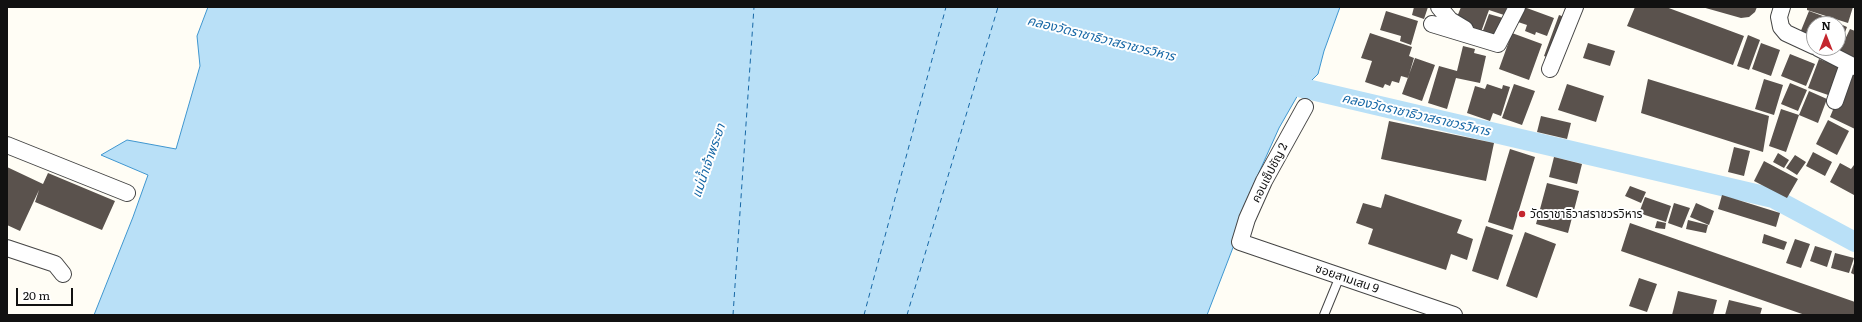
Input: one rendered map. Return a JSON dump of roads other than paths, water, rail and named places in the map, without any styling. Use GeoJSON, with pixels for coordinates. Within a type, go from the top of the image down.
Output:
{"type":"FeatureCollection","features":[{"type":"Feature","properties":{"kind":"street"},"geometry":{"type":"LineString","coordinates":[[1439,7],[1450,20],[1463,27],[1473,37]]}},
{"type":"Feature","properties":{"kind":"street"},"geometry":{"type":"LineString","coordinates":[[1432,24],[1498,44],[1516,7]]}},
{"type":"Feature","properties":{"kind":"street"},"geometry":{"type":"LineString","coordinates":[[1550,69],[1575,7]]}},
{"type":"Feature","properties":{"kind":"street"},"geometry":{"type":"LineString","coordinates":[[1782,7],[1779,17],[1781,27],[1786,33],[1806,42]]}},
{"type":"Feature","properties":{"kind":"street"},"geometry":{"type":"LineString","coordinates":[[1835,56],[1851,66],[1835,101]]}},
{"type":"Feature","properties":{"kind":"street","name":"คอนเซ็ปชัญ 2"},"geometry":{"type":"LineString","coordinates":[[1240,242],[1247,219],[1264,181],[1305,106]]}},
{"type":"Feature","properties":{"kind":"street"},"geometry":{"type":"LineString","coordinates":[[7,145],[127,193]]}},
{"type":"Feature","properties":{"kind":"street","name":"ซอยสามเสน 9"},"geometry":{"type":"LineString","coordinates":[[1240,242],[1454,315]]}},
{"type":"Feature","properties":{"kind":"street"},"geometry":{"type":"LineString","coordinates":[[7,248],[56,264],[64,274]]}},
{"type":"Feature","properties":{"kind":"lane"},"geometry":{"type":"LineString","coordinates":[[1324,315],[1340,276]]}},
{"type":"Feature","properties":{"kind":"water","name":"แม่น้ำเจ้าพระยา"},"geometry":{"type":"Polygon","coordinates":[[[208,7],[1340,7],[1324,51],[1318,74],[1299,93],[1279,128],[1252,188],[1244,219],[1207,315],[94,315],[148,175],[101,155],[127,140],[176,149],[200,66],[197,36],[208,7]]]}},
{"type":"Feature","properties":{"kind":"waterway","name":"คลองวัดราชาธิวาสราชวรวิหาร"},"geometry":{"type":"LineString","coordinates":[[1277,82],[1773,198],[1855,242]]}},
{"type":"Feature","properties":{"kind":"place","name":"วัดราชาธิวาสราชวรวิหาร"},"geometry":{"type":"Point","coordinates":[1522,214]}}]}
